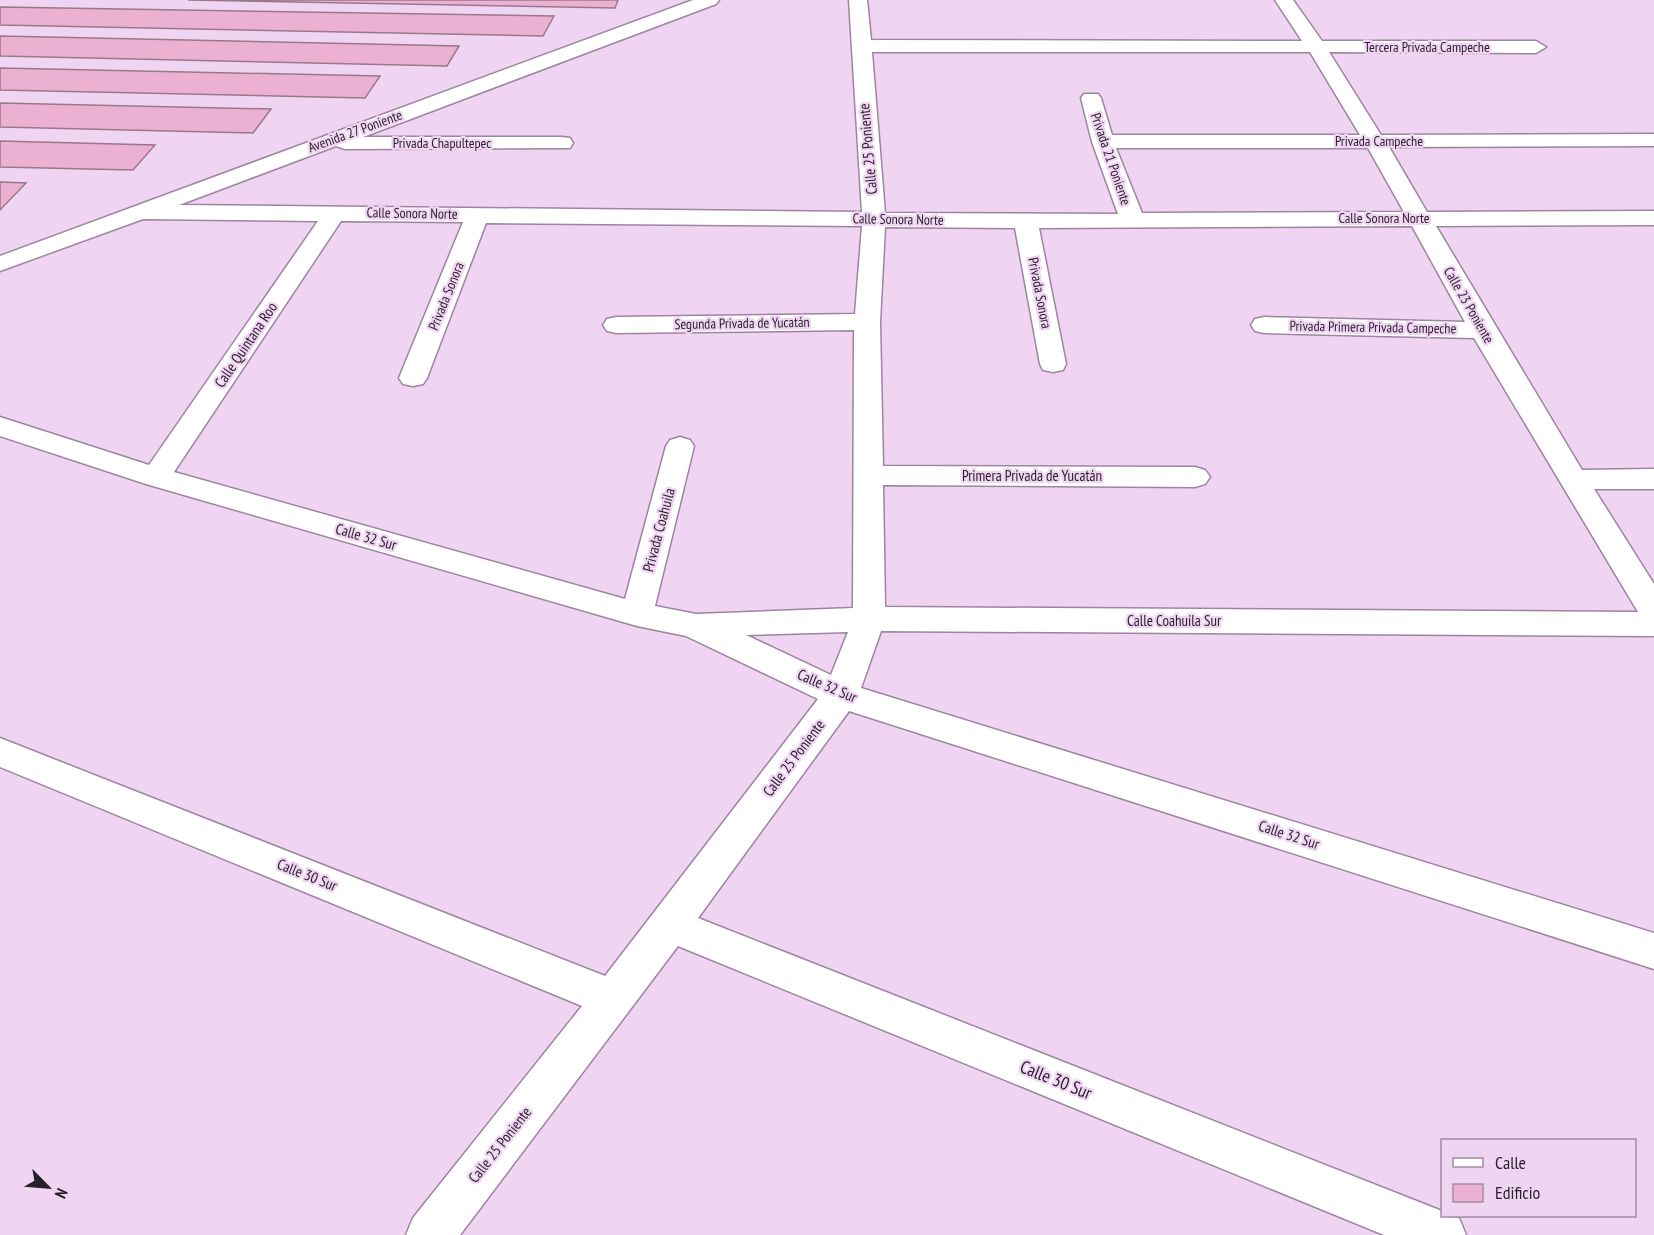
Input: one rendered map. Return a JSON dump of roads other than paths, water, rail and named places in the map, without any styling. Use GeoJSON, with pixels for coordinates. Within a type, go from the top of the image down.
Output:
{"type":"FeatureCollection","features":[{"type":"Feature","properties":{"kind":"street","name":"Avenida 27 Poniente"},"geometry":{"type":"LineString","coordinates":[[0,264],[710,0]]}},
{"type":"Feature","properties":{"kind":"street","name":"Calle 25 Poniente"},"geometry":{"type":"LineString","coordinates":[[430,1235],[614,999],[842,695],[869,618],[867,322],[874,219],[858,0]]}},
{"type":"Feature","properties":{"kind":"street","name":"Calle 23 Poniente"},"geometry":{"type":"LineString","coordinates":[[1284,0],[1318,48],[1420,218],[1483,330],[1654,611]]}},
{"type":"Feature","properties":{"kind":"street"},"geometry":{"type":"LineString","coordinates":[[860,46],[1318,48]]}},
{"type":"Feature","properties":{"kind":"street","name":"Tercera Privada Campeche"},"geometry":{"type":"LineString","coordinates":[[1318,48],[1536,47]]}},
{"type":"Feature","properties":{"kind":"street","name":"Privada 21 Poniente"},"geometry":{"type":"LineString","coordinates":[[1091,98],[1103,142],[1132,219]]}},
{"type":"Feature","properties":{"kind":"street","name":"Privada Campeche"},"geometry":{"type":"LineString","coordinates":[[1103,142],[1654,140]]}},
{"type":"Feature","properties":{"kind":"street","name":"Privada Chapultepec"},"geometry":{"type":"LineString","coordinates":[[323,143],[562,143]]}},
{"type":"Feature","properties":{"kind":"street","name":"Calle Sonora Norte"},"geometry":{"type":"LineString","coordinates":[[141,212],[1026,221],[1654,218]]}},
{"type":"Feature","properties":{"kind":"street","name":"Calle Quintana Roo"},"geometry":{"type":"LineString","coordinates":[[156,477],[335,213]]}},
{"type":"Feature","properties":{"kind":"street","name":"Privada Sonora"},"geometry":{"type":"LineString","coordinates":[[413,378],[478,214]]}},
{"type":"Feature","properties":{"kind":"street","name":"Privada Sonora"},"geometry":{"type":"LineString","coordinates":[[1026,221],[1053,364]]}},
{"type":"Feature","properties":{"kind":"street","name":"Segunda Privada de Yucatán"},"geometry":{"type":"LineString","coordinates":[[616,325],[867,322]]}},
{"type":"Feature","properties":{"kind":"street","name":"Privada Primera Privada Campeche"},"geometry":{"type":"LineString","coordinates":[[1264,325],[1483,330]]}},
{"type":"Feature","properties":{"kind":"street","name":"Calle 32 Sur"},"geometry":{"type":"LineString","coordinates":[[0,426],[156,477],[637,614],[694,625],[842,695],[1654,951]]}},
{"type":"Feature","properties":{"kind":"street","name":"Privada Coahuila"},"geometry":{"type":"LineString","coordinates":[[637,614],[680,446]]}},
{"type":"Feature","properties":{"kind":"street","name":"Primera Privada de Yucatán"},"geometry":{"type":"LineString","coordinates":[[869,475],[1195,477]]}},
{"type":"Feature","properties":{"kind":"street"},"geometry":{"type":"LineString","coordinates":[[1575,480],[1654,479]]}},
{"type":"Feature","properties":{"kind":"street","name":"Calle Coahuila Sur"},"geometry":{"type":"LineString","coordinates":[[694,625],[869,618],[1654,624]]}},
{"type":"Feature","properties":{"kind":"street","name":"Calle 30 Sur"},"geometry":{"type":"LineString","coordinates":[[0,752],[614,999]]}},
{"type":"Feature","properties":{"kind":"street","name":"Calle 30 Sur"},"geometry":{"type":"LineString","coordinates":[[670,925],[1442,1235]]}}]}
